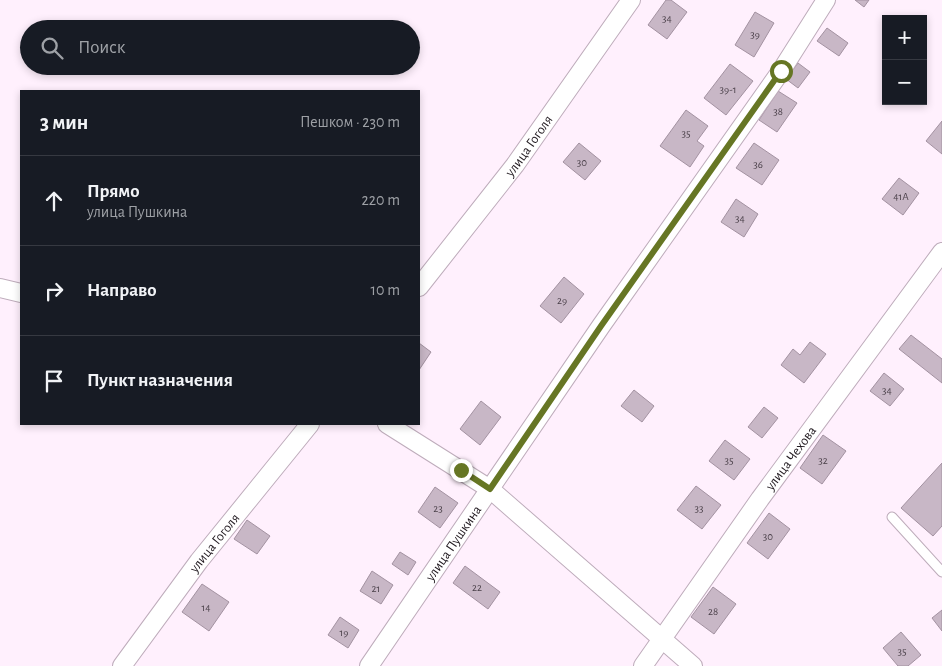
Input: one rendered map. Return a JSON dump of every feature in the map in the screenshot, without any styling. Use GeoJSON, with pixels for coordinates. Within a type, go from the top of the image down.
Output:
{"type":"FeatureCollection","features":[{"type":"Feature","properties":{"kind":"street","name":"улица Гоголя"},"geometry":{"type":"LineString","coordinates":[[420,286],[515,165],[631,0]]}},
{"type":"Feature","properties":{"kind":"street","name":"улица Пушкина"},"geometry":{"type":"LineString","coordinates":[[370,666],[601,326],[781,71],[826,0]]}},
{"type":"Feature","properties":{"kind":"street","name":"улица Чехова"},"geometry":{"type":"LineString","coordinates":[[643,666],[760,499],[942,252]]}},
{"type":"Feature","properties":{"kind":"street"},"geometry":{"type":"LineString","coordinates":[[0,288],[20,293]]}},
{"type":"Feature","properties":{"kind":"street","name":"улица Гоголя"},"geometry":{"type":"LineString","coordinates":[[122,666],[199,562],[309,425]]}},
{"type":"Feature","properties":{"kind":"street"},"geometry":{"type":"LineString","coordinates":[[389,425],[490,489],[693,666]]}},
{"type":"Feature","properties":{"kind":"lane"},"geometry":{"type":"LineString","coordinates":[[892,517],[942,572]]}},
{"type":"Feature","properties":{"kind":"building"},"geometry":{"type":"Polygon","coordinates":[[[666,0],[671,0],[687,12],[667,39],[648,25],[666,0]]]}},
{"type":"Feature","properties":{"kind":"building"},"geometry":{"type":"Polygon","coordinates":[[[855,0],[869,0],[864,7],[855,0]]]}},
{"type":"Feature","properties":{"kind":"building"},"geometry":{"type":"Polygon","coordinates":[[[755,12],[774,23],[754,57],[735,45],[755,12]]]}},
{"type":"Feature","properties":{"kind":"building"},"geometry":{"type":"Polygon","coordinates":[[[827,28],[848,43],[839,56],[817,41],[827,28]]]}},
{"type":"Feature","properties":{"kind":"building"},"geometry":{"type":"Polygon","coordinates":[[[798,63],[810,72],[798,88],[786,79],[798,63]]]}},
{"type":"Feature","properties":{"kind":"building"},"geometry":{"type":"Polygon","coordinates":[[[730,64],[753,81],[726,115],[704,98],[730,64]]]}},
{"type":"Feature","properties":{"kind":"building"},"geometry":{"type":"Polygon","coordinates":[[[778,91],[797,103],[777,132],[759,120],[778,91]]]}},
{"type":"Feature","properties":{"kind":"building"},"geometry":{"type":"Polygon","coordinates":[[[686,110],[708,126],[697,141],[704,146],[690,167],[660,146],[686,110]]]}},
{"type":"Feature","properties":{"kind":"building"},"geometry":{"type":"Polygon","coordinates":[[[942,121],[942,154],[926,141],[942,121]]]}},
{"type":"Feature","properties":{"kind":"building"},"geometry":{"type":"Polygon","coordinates":[[[579,143],[601,161],[585,180],[563,162],[579,143]]]}},
{"type":"Feature","properties":{"kind":"building"},"geometry":{"type":"Polygon","coordinates":[[[754,143],[779,160],[762,185],[736,168],[754,143]]]}},
{"type":"Feature","properties":{"kind":"building"},"geometry":{"type":"Polygon","coordinates":[[[899,178],[919,193],[903,215],[882,199],[899,178]]]}},
{"type":"Feature","properties":{"kind":"building"},"geometry":{"type":"Polygon","coordinates":[[[736,199],[758,214],[744,237],[721,222],[736,199]]]}},
{"type":"Feature","properties":{"kind":"building"},"geometry":{"type":"Polygon","coordinates":[[[564,277],[584,294],[561,323],[540,306],[564,277]]]}},
{"type":"Feature","properties":{"kind":"building"},"geometry":{"type":"Polygon","coordinates":[[[911,335],[942,359],[942,383],[899,349],[911,335]]]}},
{"type":"Feature","properties":{"kind":"building"},"geometry":{"type":"Polygon","coordinates":[[[810,342],[826,354],[804,383],[781,365],[793,349],[800,355],[810,342]]]}},
{"type":"Feature","properties":{"kind":"building"},"geometry":{"type":"Polygon","coordinates":[[[420,344],[431,352],[420,368],[420,344]]]}},
{"type":"Feature","properties":{"kind":"building"},"geometry":{"type":"Polygon","coordinates":[[[884,373],[904,389],[890,406],[870,391],[884,373]]]}},
{"type":"Feature","properties":{"kind":"building"},"geometry":{"type":"Polygon","coordinates":[[[634,390],[654,406],[642,422],[621,406],[634,390]]]}},
{"type":"Feature","properties":{"kind":"building"},"geometry":{"type":"Polygon","coordinates":[[[481,401],[501,417],[480,445],[460,429],[481,401]]]}},
{"type":"Feature","properties":{"kind":"building"},"geometry":{"type":"Polygon","coordinates":[[[764,407],[778,418],[762,438],[748,427],[764,407]]]}},
{"type":"Feature","properties":{"kind":"building"},"geometry":{"type":"Polygon","coordinates":[[[823,435],[846,451],[822,484],[800,468],[823,435]]]}},
{"type":"Feature","properties":{"kind":"building"},"geometry":{"type":"Polygon","coordinates":[[[725,440],[750,459],[734,480],[709,461],[725,440]]]}},
{"type":"Feature","properties":{"kind":"building"},"geometry":{"type":"Polygon","coordinates":[[[942,463],[942,526],[933,536],[901,508],[942,463]]]}},
{"type":"Feature","properties":{"kind":"building"},"geometry":{"type":"Polygon","coordinates":[[[696,486],[721,505],[702,529],[677,510],[696,486]]]}},
{"type":"Feature","properties":{"kind":"building"},"geometry":{"type":"Polygon","coordinates":[[[435,487],[458,503],[440,528],[418,512],[435,487]]]}},
{"type":"Feature","properties":{"kind":"building"},"geometry":{"type":"Polygon","coordinates":[[[769,513],[790,529],[768,559],[747,543],[769,513]]]}},
{"type":"Feature","properties":{"kind":"building"},"geometry":{"type":"Polygon","coordinates":[[[247,520],[270,536],[257,554],[234,539],[247,520]]]}},
{"type":"Feature","properties":{"kind":"building"},"geometry":{"type":"Polygon","coordinates":[[[400,552],[416,562],[408,575],[392,564],[400,552]]]}},
{"type":"Feature","properties":{"kind":"building"},"geometry":{"type":"Polygon","coordinates":[[[465,566],[500,592],[488,609],[453,583],[465,566]]]}},
{"type":"Feature","properties":{"kind":"building"},"geometry":{"type":"Polygon","coordinates":[[[372,571],[393,585],[381,604],[360,591],[372,571]]]}},
{"type":"Feature","properties":{"kind":"building"},"geometry":{"type":"Polygon","coordinates":[[[202,584],[229,602],[209,631],[182,612],[202,584]]]}},
{"type":"Feature","properties":{"kind":"building"},"geometry":{"type":"Polygon","coordinates":[[[713,587],[736,604],[714,634],[691,617],[713,587]]]}},
{"type":"Feature","properties":{"kind":"building"},"geometry":{"type":"Polygon","coordinates":[[[942,610],[942,631],[932,618],[942,610]]]}},
{"type":"Feature","properties":{"kind":"building"},"geometry":{"type":"Polygon","coordinates":[[[340,617],[359,630],[348,648],[328,635],[340,617]]]}},
{"type":"Feature","properties":{"kind":"building"},"geometry":{"type":"Polygon","coordinates":[[[901,632],[921,655],[908,666],[898,666],[883,648],[901,632]]]}},
{"type":"Feature","properties":{"kind":"route"},"geometry":{"type":"LineString","coordinates":[[461,470],[490,489],[601,326],[781,71]]}}]}
